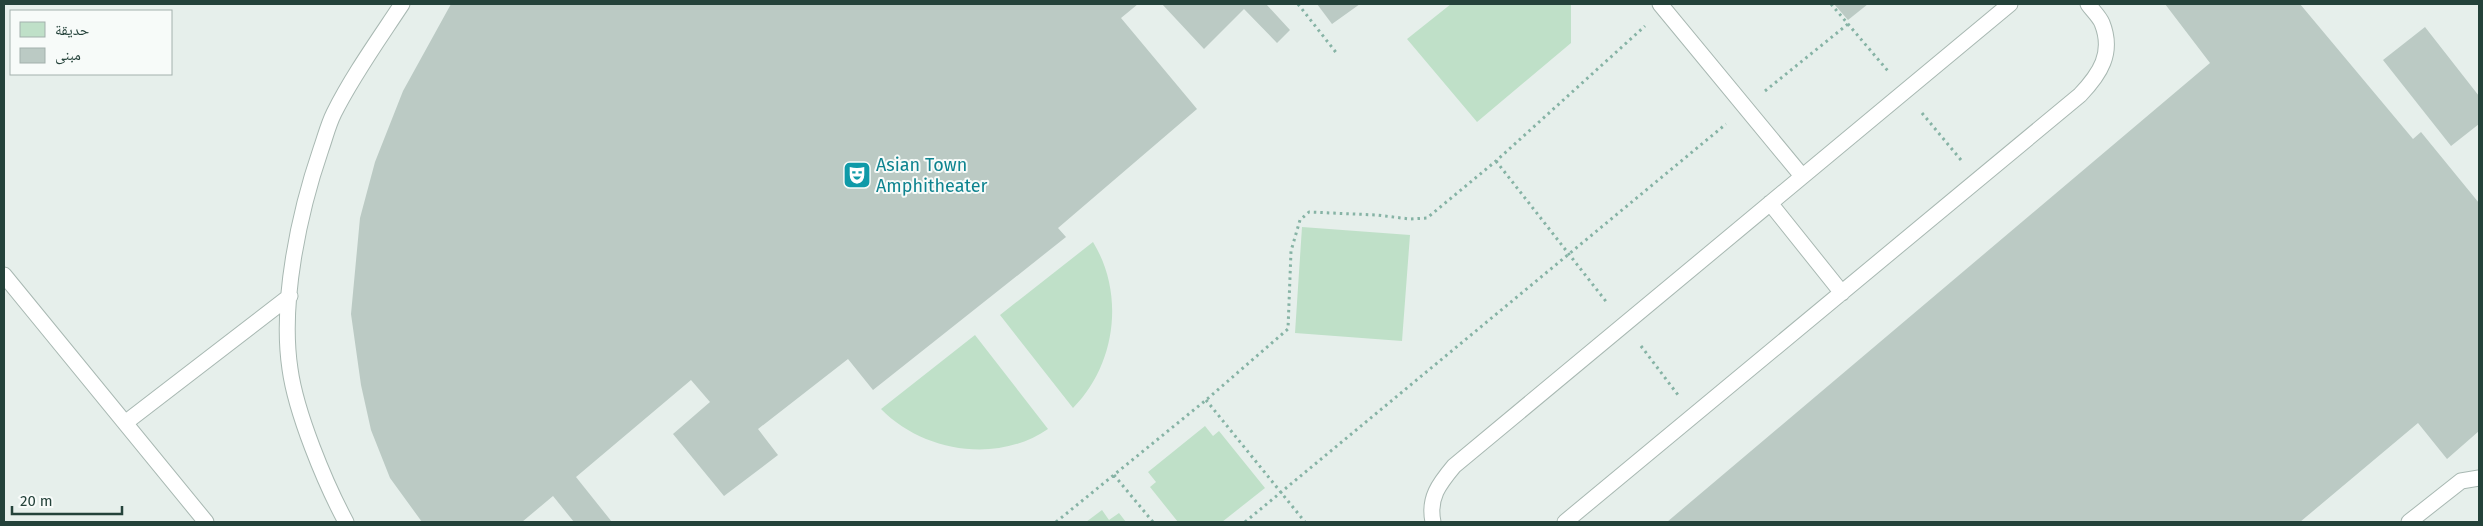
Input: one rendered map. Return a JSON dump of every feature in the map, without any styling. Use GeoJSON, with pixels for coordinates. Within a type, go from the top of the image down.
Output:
{"type":"FeatureCollection","features":[{"type":"Feature","properties":{"kind":"lane"},"geometry":{"type":"LineString","coordinates":[[346,522],[335,502],[302,417],[290,370],[288,312],[299,228],[310,181],[334,114],[402,4]]}},
{"type":"Feature","properties":{"kind":"lane"},"geometry":{"type":"LineString","coordinates":[[1433,522],[1431,511],[1437,486],[1454,466],[2010,4]]}},
{"type":"Feature","properties":{"kind":"lane"},"geometry":{"type":"LineString","coordinates":[[1565,522],[2080,95],[2099,75],[2106,49],[2102,23],[2088,4]]}},
{"type":"Feature","properties":{"kind":"lane"},"geometry":{"type":"LineString","coordinates":[[1661,6],[1802,176]]}},
{"type":"Feature","properties":{"kind":"lane"},"geometry":{"type":"LineString","coordinates":[[1770,203],[1842,293]]}},
{"type":"Feature","properties":{"kind":"lane"},"geometry":{"type":"LineString","coordinates":[[4,275],[206,522]]}},
{"type":"Feature","properties":{"kind":"lane"},"geometry":{"type":"LineString","coordinates":[[125,424],[290,296]]}},
{"type":"Feature","properties":{"kind":"lane"},"geometry":{"type":"LineString","coordinates":[[2409,522],[2461,481],[2479,478]]}},
{"type":"Feature","properties":{"kind":"path"},"geometry":{"type":"LineString","coordinates":[[1298,4],[1338,55]]}},
{"type":"Feature","properties":{"kind":"path"},"geometry":{"type":"LineString","coordinates":[[1056,522],[1206,400],[1288,329],[1291,251],[1300,220],[1309,212],[1376,215],[1410,219],[1427,218],[1496,161],[1661,6]]}},
{"type":"Feature","properties":{"kind":"path"},"geometry":{"type":"LineString","coordinates":[[1245,522],[1568,253],[1848,24]]}},
{"type":"Feature","properties":{"kind":"path"},"geometry":{"type":"LineString","coordinates":[[1496,161],[1625,324],[1693,416]]}},
{"type":"Feature","properties":{"kind":"path"},"geometry":{"type":"LineString","coordinates":[[1206,400],[1305,522]]}},
{"type":"Feature","properties":{"kind":"path"},"geometry":{"type":"LineString","coordinates":[[1114,474],[1153,522]]}},
{"type":"Feature","properties":{"kind":"green space"},"geometry":{"type":"Polygon","coordinates":[[[1451,4],[1571,4],[1571,43],[1477,122],[1407,39],[1451,4]]]}},
{"type":"Feature","properties":{"kind":"green space"},"geometry":{"type":"Polygon","coordinates":[[[1302,227],[1410,235],[1402,341],[1295,333],[1302,227]]]}},
{"type":"Feature","properties":{"kind":"green space"},"geometry":{"type":"Polygon","coordinates":[[[1093,242],[1103,262],[1109,284],[1112,306],[1111,328],[1107,350],[1099,371],[1088,391],[1073,408],[1000,315],[1093,242]]]}},
{"type":"Feature","properties":{"kind":"green space"},"geometry":{"type":"Polygon","coordinates":[[[975,335],[1048,429],[1028,440],[1006,447],[984,449],[961,448],[939,443],[918,435],[898,424],[881,409],[975,335]]]}},
{"type":"Feature","properties":{"kind":"green space"},"geometry":{"type":"Polygon","coordinates":[[[1205,426],[1213,436],[1219,431],[1265,488],[1222,522],[1178,522],[1150,487],[1156,482],[1148,472],[1205,426]]]}},
{"type":"Feature","properties":{"kind":"green space"},"geometry":{"type":"Polygon","coordinates":[[[1102,510],[1109,520],[1119,513],[1126,522],[1086,522],[1102,510]]]}},
{"type":"Feature","properties":{"kind":"building"},"geometry":{"type":"Polygon","coordinates":[[[451,4],[1138,4],[1121,18],[1197,109],[1058,228],[1066,237],[873,390],[848,359],[758,429],[778,455],[724,496],[673,434],[710,402],[691,380],[576,477],[612,522],[574,522],[553,496],[522,522],[422,522],[390,478],[371,430],[361,385],[351,314],[360,218],[375,162],[403,91],[451,4]]]}},
{"type":"Feature","properties":{"kind":"building"},"geometry":{"type":"Polygon","coordinates":[[[1162,4],[1266,4],[1290,30],[1277,43],[1244,9],[1204,49],[1162,4]]]}},
{"type":"Feature","properties":{"kind":"building"},"geometry":{"type":"Polygon","coordinates":[[[1317,4],[1360,4],[1332,24],[1317,4]]]}},
{"type":"Feature","properties":{"kind":"building"},"geometry":{"type":"Polygon","coordinates":[[[1834,4],[1868,4],[1848,20],[1834,4]]]}},
{"type":"Feature","properties":{"kind":"building"},"geometry":{"type":"Polygon","coordinates":[[[2165,4],[2300,4],[2413,139],[2421,132],[2479,203],[2479,431],[2447,459],[2418,423],[2300,522],[1667,522],[2210,63],[2165,4]]]}},
{"type":"Feature","properties":{"kind":"building"},"geometry":{"type":"Polygon","coordinates":[[[2425,27],[2479,96],[2479,124],[2451,146],[2383,60],[2425,27]]]}},
{"type":"Feature","properties":{"kind":"place","name":"Asian Town Amphitheater"},"geometry":{"type":"Point","coordinates":[857,175]}}]}
